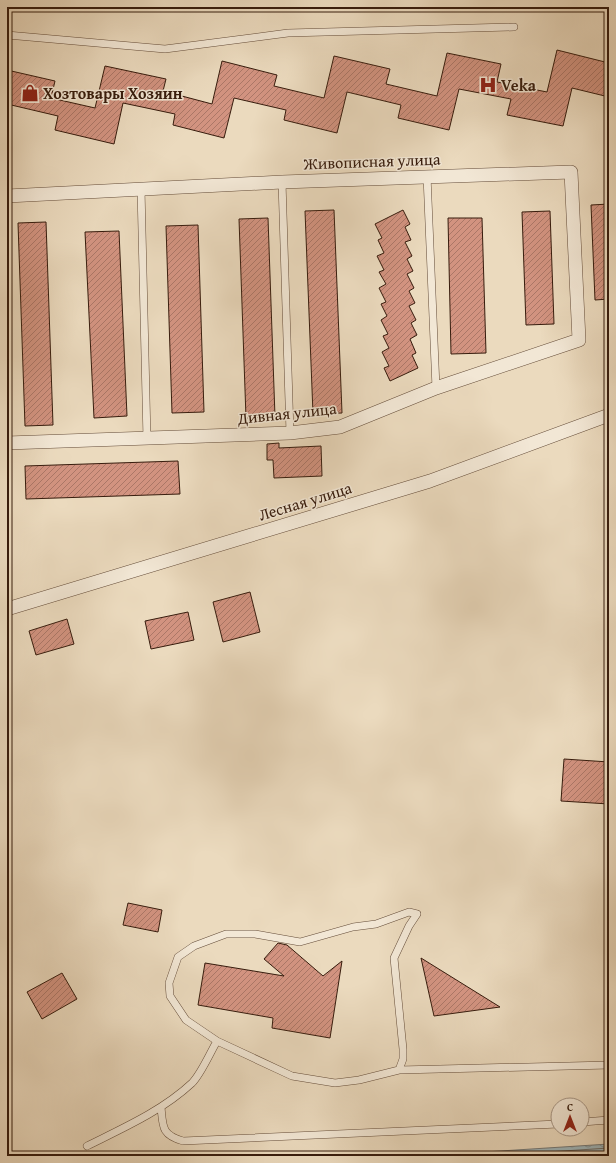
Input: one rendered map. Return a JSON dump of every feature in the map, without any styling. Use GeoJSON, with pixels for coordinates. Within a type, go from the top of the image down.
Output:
{"type":"FeatureCollection","features":[{"type":"Feature","properties":{"kind":"street","name":"Живописная улица"},"geometry":{"type":"LineString","coordinates":[[7,196],[282,182],[571,172],[579,340]]}},
{"type":"Feature","properties":{"kind":"street","name":"Дивная улица"},"geometry":{"type":"LineString","coordinates":[[7,443],[147,440],[290,433],[340,427],[436,388],[579,340]]}},
{"type":"Feature","properties":{"kind":"street","name":"Лесная улица"},"geometry":{"type":"LineString","coordinates":[[7,609],[430,481],[609,416]]}},
{"type":"Feature","properties":{"kind":"lane"},"geometry":{"type":"LineString","coordinates":[[7,35],[165,49],[288,33],[514,27]]}},
{"type":"Feature","properties":{"kind":"lane"},"geometry":{"type":"LineString","coordinates":[[427,176],[436,388]]}},
{"type":"Feature","properties":{"kind":"lane"},"geometry":{"type":"LineString","coordinates":[[282,182],[290,433]]}},
{"type":"Feature","properties":{"kind":"lane"},"geometry":{"type":"LineString","coordinates":[[141,190],[147,440]]}},
{"type":"Feature","properties":{"kind":"lane"},"geometry":{"type":"LineString","coordinates":[[399,1070],[403,1059],[403,1049],[394,958],[409,926],[417,914],[409,912],[376,924],[353,927],[300,942],[255,934],[226,934],[194,946],[178,957],[169,983],[170,996],[186,1020],[217,1041],[292,1076],[335,1083],[359,1080],[399,1070],[609,1065]]}},
{"type":"Feature","properties":{"kind":"lane"},"geometry":{"type":"LineString","coordinates":[[87,1146],[138,1121],[161,1107],[193,1082],[217,1041]]}},
{"type":"Feature","properties":{"kind":"lane"},"geometry":{"type":"LineString","coordinates":[[161,1107],[164,1129],[170,1138],[183,1141],[550,1124]]}},
{"type":"Feature","properties":{"kind":"lane"},"geometry":{"type":"LineString","coordinates":[[590,1121],[609,1120]]}},
{"type":"Feature","properties":{"kind":"water"},"geometry":{"type":"Polygon","coordinates":[[[609,1144],[609,1156],[423,1156],[609,1144]]]}},
{"type":"Feature","properties":{"kind":"building"},"geometry":{"type":"Polygon","coordinates":[[[557,50],[609,63],[609,97],[572,88],[563,126],[507,115],[511,99],[459,89],[449,130],[398,118],[401,105],[347,92],[337,133],[284,120],[286,110],[234,98],[224,138],[173,125],[175,114],[123,103],[114,144],[55,130],[58,116],[7,104],[7,70],[55,81],[51,98],[95,108],[105,66],[166,79],[163,91],[212,104],[222,61],[277,75],[274,86],[324,98],[334,56],[390,69],[386,84],[437,96],[447,53],[501,64],[497,82],[547,92],[557,50]]]}},
{"type":"Feature","properties":{"kind":"building"},"geometry":{"type":"Polygon","coordinates":[[[609,204],[609,299],[595,300],[591,205],[609,204]]]}},
{"type":"Feature","properties":{"kind":"building"},"geometry":{"type":"Polygon","coordinates":[[[334,210],[342,413],[313,414],[305,211],[334,210]]]}},
{"type":"Feature","properties":{"kind":"building"},"geometry":{"type":"Polygon","coordinates":[[[403,210],[410,224],[405,227],[411,240],[405,242],[412,256],[407,259],[413,271],[407,274],[414,288],[409,291],[415,303],[409,306],[416,320],[411,323],[417,335],[410,339],[416,353],[412,355],[418,368],[390,381],[384,368],[389,366],[382,352],[389,348],[383,336],[388,334],[381,320],[387,316],[381,304],[386,302],[379,288],[386,284],[379,272],[384,270],[377,256],[384,253],[378,240],[382,238],[375,224],[403,210]]]}},
{"type":"Feature","properties":{"kind":"building"},"geometry":{"type":"Polygon","coordinates":[[[550,211],[554,324],[526,325],[522,212],[550,211]]]}},
{"type":"Feature","properties":{"kind":"building"},"geometry":{"type":"Polygon","coordinates":[[[268,218],[275,417],[246,418],[239,219],[268,218]]]}},
{"type":"Feature","properties":{"kind":"building"},"geometry":{"type":"Polygon","coordinates":[[[448,218],[482,218],[486,353],[451,354],[448,218]]]}},
{"type":"Feature","properties":{"kind":"building"},"geometry":{"type":"Polygon","coordinates":[[[46,222],[53,425],[25,426],[18,223],[46,222]]]}},
{"type":"Feature","properties":{"kind":"building"},"geometry":{"type":"Polygon","coordinates":[[[198,225],[204,412],[172,413],[166,226],[198,225]]]}},
{"type":"Feature","properties":{"kind":"building"},"geometry":{"type":"Polygon","coordinates":[[[119,231],[127,416],[94,418],[85,232],[119,231]]]}},
{"type":"Feature","properties":{"kind":"building"},"geometry":{"type":"Polygon","coordinates":[[[279,443],[279,448],[321,446],[322,476],[274,478],[273,460],[267,460],[267,444],[279,443]]]}},
{"type":"Feature","properties":{"kind":"building"},"geometry":{"type":"Polygon","coordinates":[[[178,461],[180,494],[26,499],[25,466],[178,461]]]}},
{"type":"Feature","properties":{"kind":"building"},"geometry":{"type":"Polygon","coordinates":[[[250,592],[260,632],[223,642],[213,602],[250,592]]]}},
{"type":"Feature","properties":{"kind":"building"},"geometry":{"type":"Polygon","coordinates":[[[188,612],[194,640],[151,649],[145,621],[188,612]]]}},
{"type":"Feature","properties":{"kind":"building"},"geometry":{"type":"Polygon","coordinates":[[[67,619],[74,644],[36,655],[29,631],[67,619]]]}},
{"type":"Feature","properties":{"kind":"building"},"geometry":{"type":"Polygon","coordinates":[[[564,759],[609,762],[609,804],[561,801],[564,759]]]}},
{"type":"Feature","properties":{"kind":"building"},"geometry":{"type":"Polygon","coordinates":[[[128,903],[162,910],[158,932],[123,925],[128,903]]]}},
{"type":"Feature","properties":{"kind":"building"},"geometry":{"type":"Polygon","coordinates":[[[278,943],[287,945],[323,976],[342,961],[330,1038],[272,1028],[273,1018],[198,1005],[205,963],[284,976],[264,959],[278,943]]]}},
{"type":"Feature","properties":{"kind":"building"},"geometry":{"type":"Polygon","coordinates":[[[421,958],[500,1007],[434,1016],[421,958]]]}},
{"type":"Feature","properties":{"kind":"building"},"geometry":{"type":"Polygon","coordinates":[[[62,973],[77,999],[42,1019],[27,992],[62,973]]]}},
{"type":"Feature","properties":{"kind":"place","name":"Veka"},"geometry":{"type":"Point","coordinates":[488,85]}},
{"type":"Feature","properties":{"kind":"place","name":"Хозтовары Хозяин"},"geometry":{"type":"Point","coordinates":[30,93]}}]}
